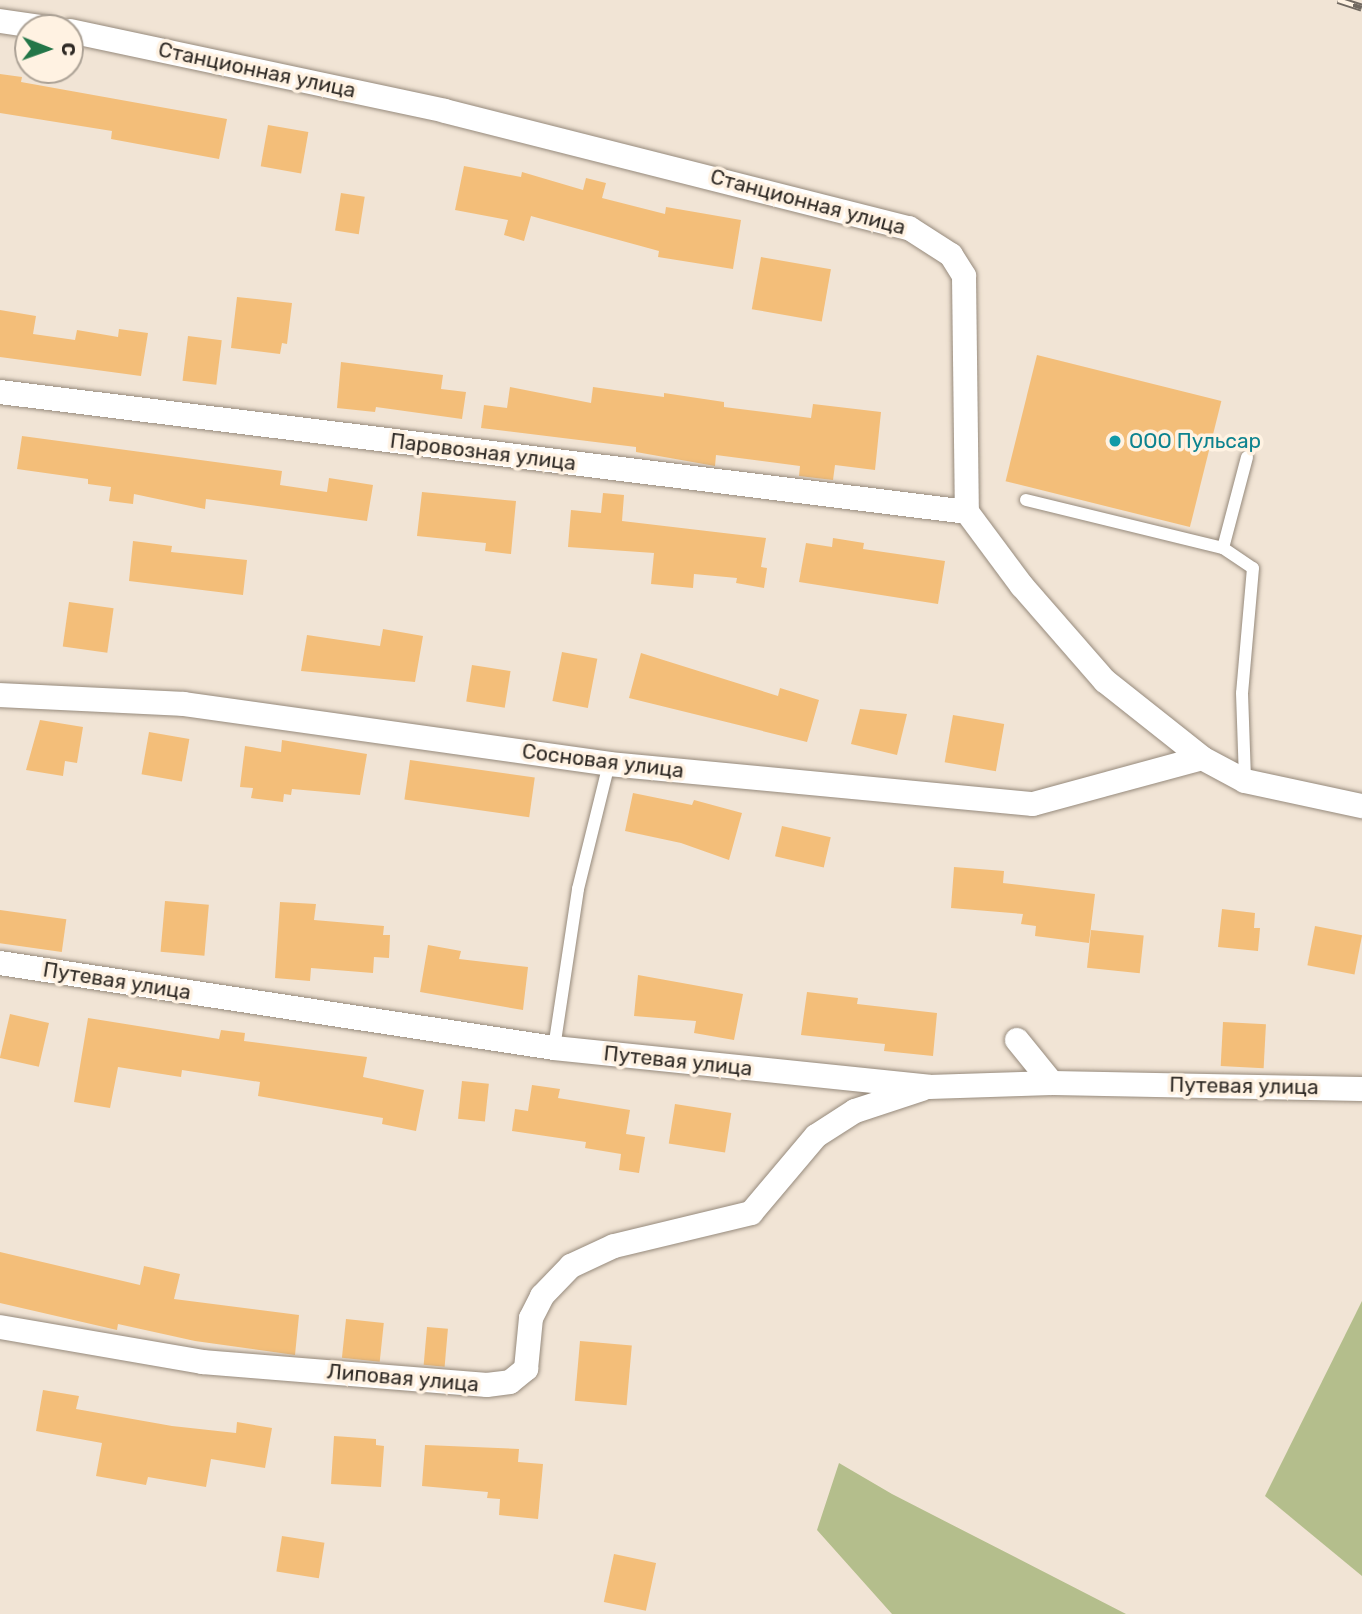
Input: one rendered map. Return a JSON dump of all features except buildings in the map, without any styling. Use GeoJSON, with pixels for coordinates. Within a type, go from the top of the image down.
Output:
{"type":"FeatureCollection","features":[{"type":"Feature","properties":{"kind":"street","name":"Станционная улица"},"geometry":{"type":"LineString","coordinates":[[84,35],[445,111],[909,228],[951,255],[964,276],[967,512]]}},
{"type":"Feature","properties":{"kind":"street","name":"Паровозная улица"},"geometry":{"type":"LineString","coordinates":[[0,392],[967,512]]}},
{"type":"Feature","properties":{"kind":"street"},"geometry":{"type":"LineString","coordinates":[[967,512],[1038,606],[1105,681],[1202,758],[1245,781],[1362,806]]}},
{"type":"Feature","properties":{"kind":"street","name":"Сосновая улица"},"geometry":{"type":"LineString","coordinates":[[0,695],[184,704],[608,764],[1033,804],[1202,758]]}},
{"type":"Feature","properties":{"kind":"street","name":"Путевая улица"},"geometry":{"type":"LineString","coordinates":[[0,963],[554,1048],[929,1087],[1052,1083],[1362,1089]]}},
{"type":"Feature","properties":{"kind":"street"},"geometry":{"type":"LineString","coordinates":[[1017,1040],[1052,1083]]}},
{"type":"Feature","properties":{"kind":"street","name":"Липовая улица"},"geometry":{"type":"LineString","coordinates":[[0,1327],[202,1362],[487,1385],[510,1382],[526,1369],[531,1318],[542,1296],[571,1266],[626,1242],[751,1213],[816,1136],[855,1111],[929,1087]]}},
{"type":"Feature","properties":{"kind":"lane"},"geometry":{"type":"LineString","coordinates":[[1223,548],[1247,457]]}},
{"type":"Feature","properties":{"kind":"lane"},"geometry":{"type":"LineString","coordinates":[[1026,500],[1223,548],[1253,568],[1242,693],[1245,781]]}},
{"type":"Feature","properties":{"kind":"lane"},"geometry":{"type":"LineString","coordinates":[[554,1048],[578,888],[608,764]]}},
{"type":"Feature","properties":{"kind":"green space"},"geometry":{"type":"Polygon","coordinates":[[[1362,1301],[1362,1576],[1265,1496],[1362,1301]]]}},
{"type":"Feature","properties":{"kind":"green space"},"geometry":{"type":"Polygon","coordinates":[[[839,1463],[892,1494],[1126,1614],[892,1614],[817,1530],[839,1463]]]}},
{"type":"Feature","properties":{"kind":"railway"},"geometry":{"type":"LineString","coordinates":[[1338,0],[1362,8]]}},
{"type":"Feature","properties":{"kind":"place","name":"ООО Пульсар"},"geometry":{"type":"Point","coordinates":[1115,441]}}]}
